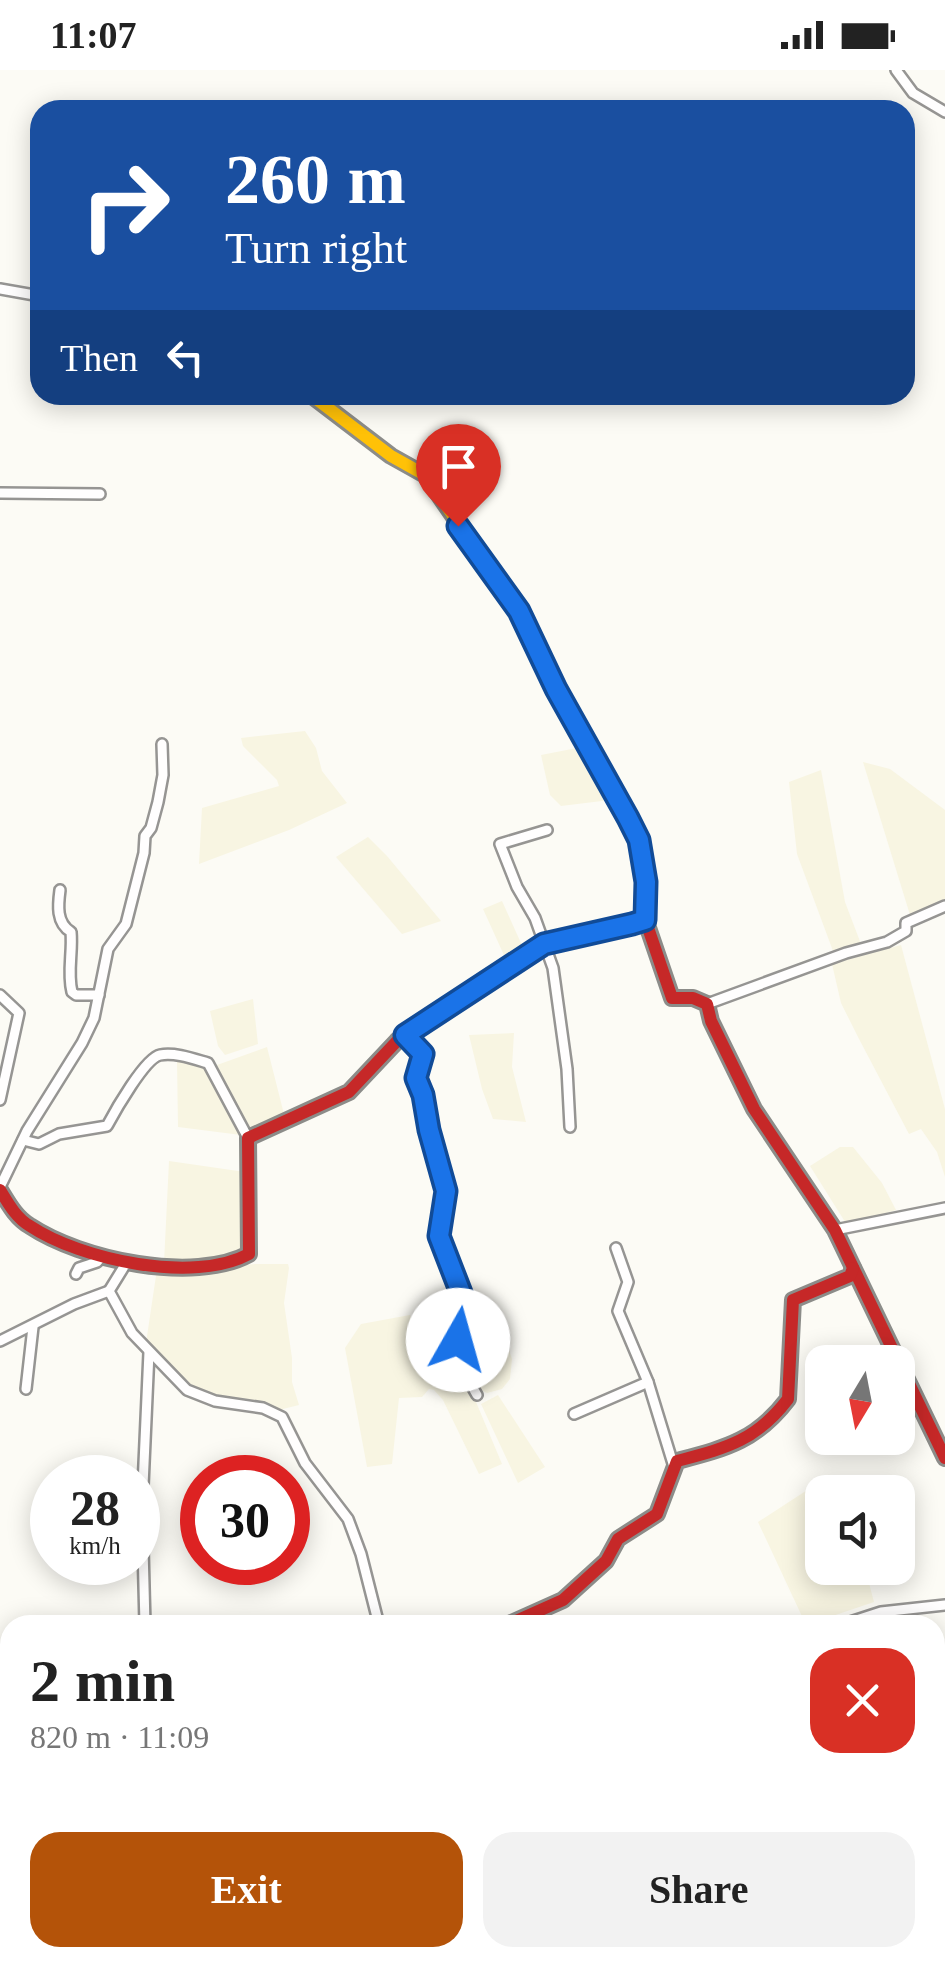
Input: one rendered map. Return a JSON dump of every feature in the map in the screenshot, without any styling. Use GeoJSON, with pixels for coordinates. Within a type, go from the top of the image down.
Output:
{"type":"FeatureCollection","features":[{"type":"Feature","properties":{"kind":"street"},"geometry":{"type":"LineString","coordinates":[[896,70],[913,93],[945,112]]}},
{"type":"Feature","properties":{"kind":"street"},"geometry":{"type":"LineString","coordinates":[[0,290],[30,294]]}},
{"type":"Feature","properties":{"kind":"street"},"geometry":{"type":"LineString","coordinates":[[324,405],[391,456],[425,475],[508,593],[639,840],[646,882],[645,920],[672,998],[692,998],[707,1004],[846,953],[888,942],[906,931],[906,923],[912,919],[945,906]]}},
{"type":"Feature","properties":{"kind":"street"},"geometry":{"type":"LineString","coordinates":[[0,493],[100,494]]}},
{"type":"Feature","properties":{"kind":"street"},"geometry":{"type":"LineString","coordinates":[[23,1140],[39,1144],[59,1134],[106,1126],[127,1088],[152,1057],[162,1054],[208,1063],[248,1138],[245,1152],[251,1227],[246,1257],[240,1262],[201,1268],[102,1256],[32,1228],[16,1214],[0,1189],[23,1140],[82,1043],[99,995],[108,949],[126,924],[145,836],[158,802],[163,775],[162,744]]}},
{"type":"Feature","properties":{"kind":"street"},"geometry":{"type":"LineString","coordinates":[[547,830],[500,844],[544,944],[557,991],[570,1127]]}},
{"type":"Feature","properties":{"kind":"street"},"geometry":{"type":"LineString","coordinates":[[60,890],[60,920],[72,939],[72,992],[76,996],[99,995]]}},
{"type":"Feature","properties":{"kind":"street"},"geometry":{"type":"LineString","coordinates":[[248,1138],[350,1092],[405,1035],[544,944],[645,920]]}},
{"type":"Feature","properties":{"kind":"street"},"geometry":{"type":"LineString","coordinates":[[0,995],[19,1012],[0,1100]]}},
{"type":"Feature","properties":{"kind":"street"},"geometry":{"type":"LineString","coordinates":[[707,1004],[711,1021],[754,1108],[835,1230],[945,1458]]}},
{"type":"Feature","properties":{"kind":"street"},"geometry":{"type":"LineString","coordinates":[[405,1035],[423,1054],[416,1078],[446,1191],[439,1236],[468,1311],[460,1330],[458,1351],[477,1395]]}},
{"type":"Feature","properties":{"kind":"street"},"geometry":{"type":"LineString","coordinates":[[835,1230],[945,1208]]}},
{"type":"Feature","properties":{"kind":"street"},"geometry":{"type":"LineString","coordinates":[[616,1248],[628,1282],[618,1311],[648,1382],[676,1472]]}},
{"type":"Feature","properties":{"kind":"street"},"geometry":{"type":"LineString","coordinates":[[76,1274],[78,1268],[97,1262],[102,1256]]}},
{"type":"Feature","properties":{"kind":"street"},"geometry":{"type":"LineString","coordinates":[[0,1341],[109,1290],[131,1262]]}},
{"type":"Feature","properties":{"kind":"street"},"geometry":{"type":"LineString","coordinates":[[529,1615],[562,1600],[606,1561],[618,1538],[654,1518],[682,1457],[737,1444],[786,1405],[793,1300],[850,1276],[853,1268]]}},
{"type":"Feature","properties":{"kind":"street"},"geometry":{"type":"LineString","coordinates":[[109,1290],[126,1324],[149,1352],[194,1394],[263,1408],[282,1418],[305,1463],[348,1519],[376,1615]]}},
{"type":"Feature","properties":{"kind":"street"},"geometry":{"type":"LineString","coordinates":[[26,1389],[33,1327]]}},
{"type":"Feature","properties":{"kind":"street"},"geometry":{"type":"LineString","coordinates":[[145,1615],[142,1508],[149,1352]]}},
{"type":"Feature","properties":{"kind":"street"},"geometry":{"type":"LineString","coordinates":[[574,1414],[648,1382]]}},
{"type":"Feature","properties":{"kind":"street"},"geometry":{"type":"LineString","coordinates":[[871,1615],[945,1605]]}},
{"type":"Feature","properties":{"kind":"shaded area"},"geometry":{"type":"Polygon","coordinates":[[[305,731],[316,748],[322,771],[347,803],[199,864],[202,808],[279,786],[243,746],[241,738],[305,731]]]}},
{"type":"Feature","properties":{"kind":"shaded area"},"geometry":{"type":"Polygon","coordinates":[[[582,747],[610,800],[561,806],[550,795],[541,755],[582,747]]]}},
{"type":"Feature","properties":{"kind":"shaded area"},"geometry":{"type":"Polygon","coordinates":[[[863,762],[890,769],[945,810],[945,900],[910,915],[863,762]]]}},
{"type":"Feature","properties":{"kind":"shaded area"},"geometry":{"type":"Polygon","coordinates":[[[821,770],[845,902],[861,944],[833,951],[797,854],[789,782],[821,770]]]}},
{"type":"Feature","properties":{"kind":"shaded area"},"geometry":{"type":"Polygon","coordinates":[[[368,837],[441,921],[402,934],[336,857],[368,837]]]}},
{"type":"Feature","properties":{"kind":"shaded area"},"geometry":{"type":"Polygon","coordinates":[[[502,901],[525,952],[508,964],[483,909],[502,901]]]}},
{"type":"Feature","properties":{"kind":"shaded area"},"geometry":{"type":"Polygon","coordinates":[[[901,945],[945,1109],[945,1177],[937,1152],[921,1129],[909,1134],[841,1003],[832,964],[901,945]]]}},
{"type":"Feature","properties":{"kind":"shaded area"},"geometry":{"type":"Polygon","coordinates":[[[253,999],[258,1044],[225,1055],[218,1046],[210,1011],[253,999]]]}},
{"type":"Feature","properties":{"kind":"shaded area"},"geometry":{"type":"Polygon","coordinates":[[[514,1033],[512,1067],[526,1122],[493,1119],[469,1035],[514,1033]]]}},
{"type":"Feature","properties":{"kind":"shaded area"},"geometry":{"type":"Polygon","coordinates":[[[267,1047],[285,1118],[248,1129],[217,1065],[267,1047]]]}},
{"type":"Feature","properties":{"kind":"shaded area"},"geometry":{"type":"Polygon","coordinates":[[[177,1061],[207,1069],[241,1135],[178,1127],[177,1061]]]}},
{"type":"Feature","properties":{"kind":"shaded area"},"geometry":{"type":"Polygon","coordinates":[[[840,1147],[853,1147],[882,1183],[896,1210],[847,1225],[810,1166],[840,1147]]]}},
{"type":"Feature","properties":{"kind":"shaded area"},"geometry":{"type":"Polygon","coordinates":[[[169,1161],[245,1172],[247,1251],[216,1263],[164,1263],[169,1161]]]}},
{"type":"Feature","properties":{"kind":"shaded area"},"geometry":{"type":"Polygon","coordinates":[[[288,1264],[289,1268],[284,1303],[292,1382],[299,1405],[279,1410],[195,1390],[146,1343],[157,1269],[196,1271],[288,1264]]]}},
{"type":"Feature","properties":{"kind":"shaded area"},"geometry":{"type":"Polygon","coordinates":[[[410,1315],[429,1367],[458,1359],[502,1464],[479,1474],[443,1400],[429,1389],[422,1397],[399,1398],[392,1464],[367,1467],[345,1348],[361,1324],[410,1315]]]}},
{"type":"Feature","properties":{"kind":"shaded area"},"geometry":{"type":"Polygon","coordinates":[[[495,1322],[501,1327],[512,1359],[510,1379],[502,1389],[487,1393],[478,1389],[470,1376],[460,1342],[472,1325],[495,1322]]]}},
{"type":"Feature","properties":{"kind":"shaded area"},"geometry":{"type":"Polygon","coordinates":[[[498,1395],[545,1467],[518,1483],[481,1404],[498,1395]]]}},
{"type":"Feature","properties":{"kind":"shaded area"},"geometry":{"type":"Polygon","coordinates":[[[805,1491],[805,1585],[870,1585],[874,1602],[836,1615],[801,1615],[758,1522],[805,1491]]]}},
{"type":"Feature","properties":{"kind":"traffic: slow"},"geometry":{"type":"LineString","coordinates":[[324,405],[391,456],[425,475],[519,611],[556,689],[639,840],[642,860]]}},
{"type":"Feature","properties":{"kind":"traffic: slow"},"geometry":{"type":"LineString","coordinates":[[398,1040],[544,943],[645,919]]}},
{"type":"Feature","properties":{"kind":"traffic: jam"},"geometry":{"type":"LineString","coordinates":[[642,860],[645,919],[672,998],[693,998],[707,1004],[711,1021],[754,1109],[835,1230],[945,1458]]}},
{"type":"Feature","properties":{"kind":"traffic: jam"},"geometry":{"type":"LineString","coordinates":[[0,1190],[25,1223],[78,1249],[107,1258],[169,1267],[226,1263],[249,1254],[248,1138],[349,1092],[398,1040]]}},
{"type":"Feature","properties":{"kind":"traffic: jam"},"geometry":{"type":"LineString","coordinates":[[529,1615],[563,1600],[606,1561],[618,1539],[657,1514],[677,1461],[739,1441],[776,1413],[788,1399],[793,1300],[850,1276],[853,1268]]}},
{"type":"Feature","properties":{"kind":"route"},"geometry":{"type":"LineString","coordinates":[[458,526],[519,611],[556,689],[639,840],[646,909],[645,920],[544,944],[405,1035],[423,1054],[416,1078],[446,1191],[439,1236],[468,1311],[458,1340]]}}]}
